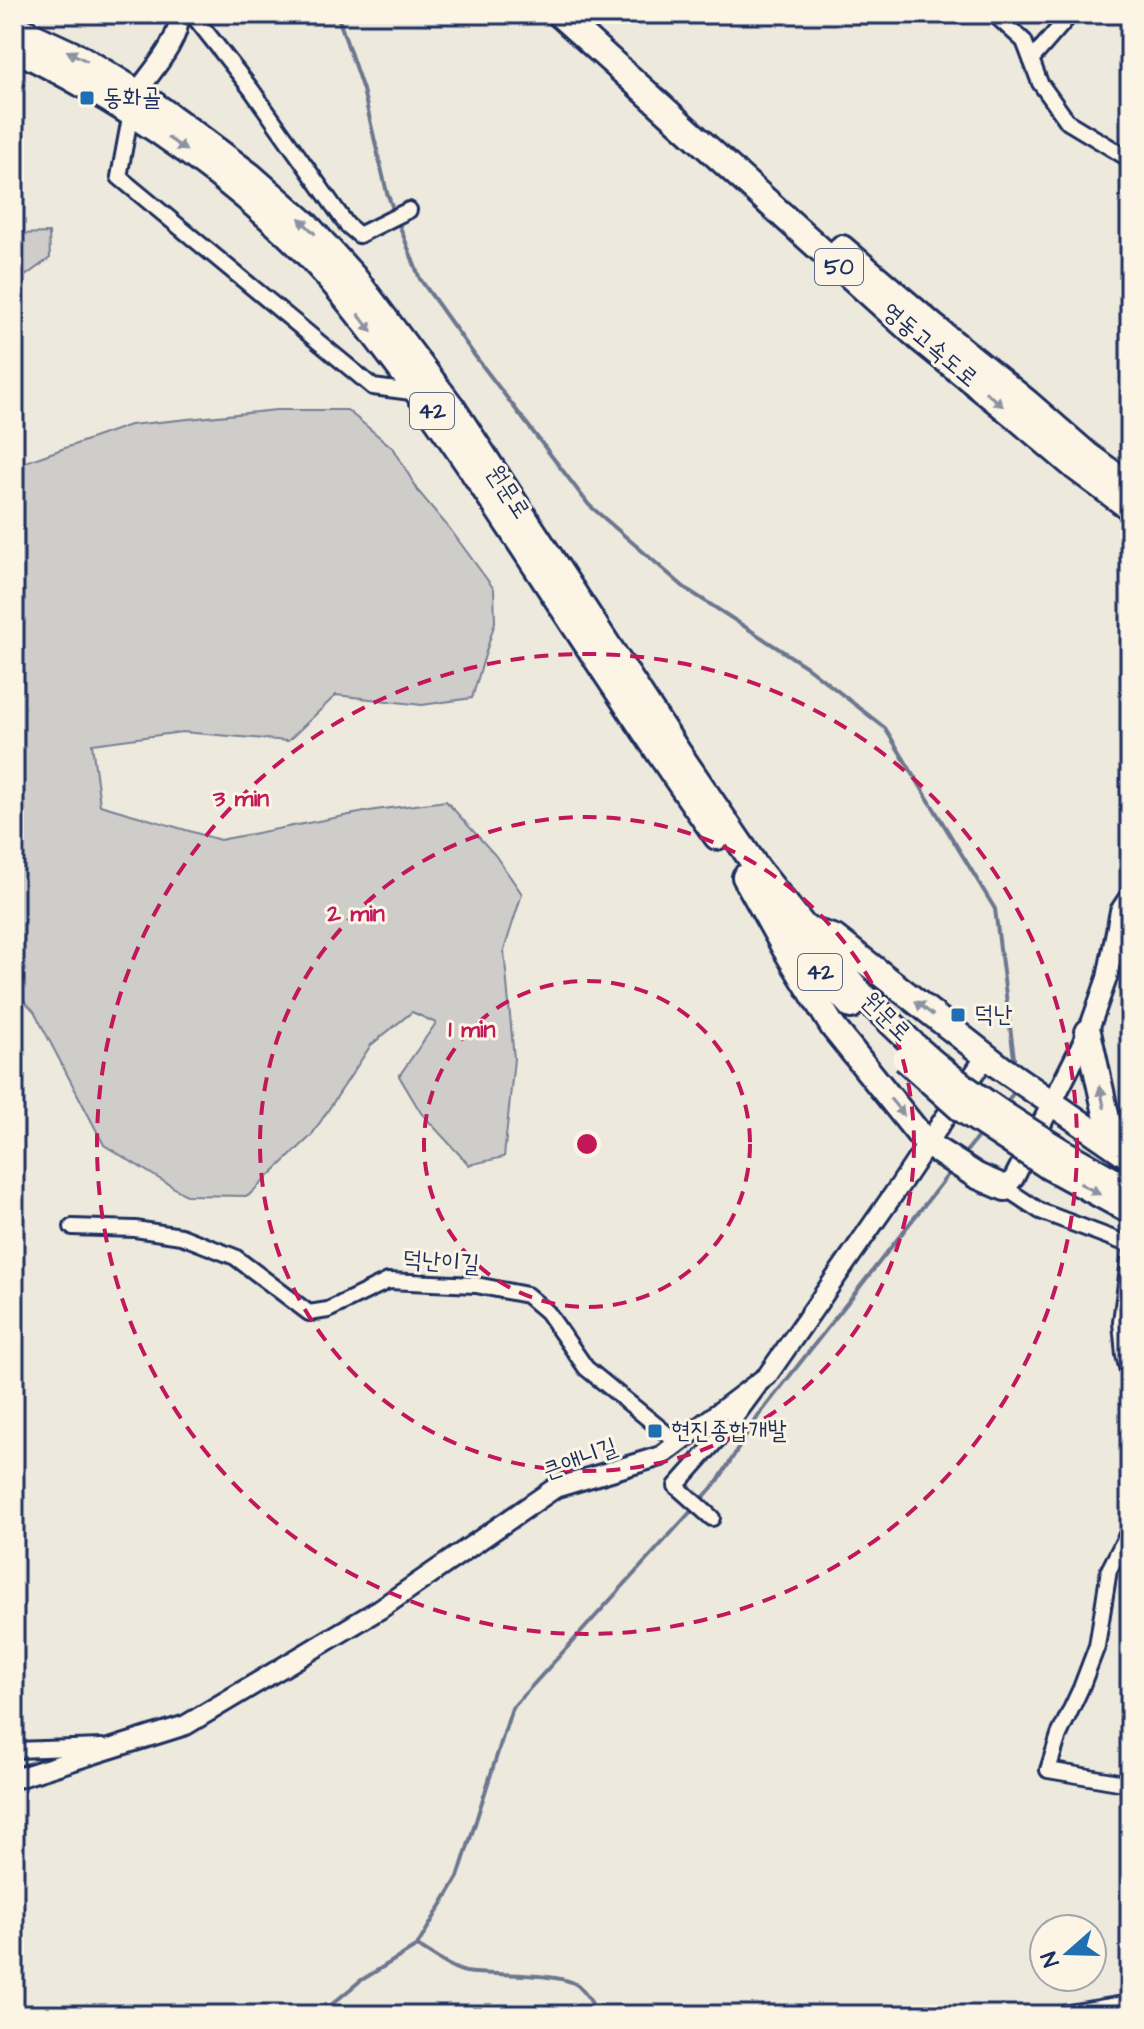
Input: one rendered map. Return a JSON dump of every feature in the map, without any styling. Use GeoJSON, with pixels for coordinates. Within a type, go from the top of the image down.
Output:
{"type":"FeatureCollection","features":[{"type":"Feature","properties":{"kind":"highway","name":"영동고속도로"},"geometry":{"type":"LineString","coordinates":[[559,14],[921,340],[1076,468],[1130,508]]}},
{"type":"Feature","properties":{"kind":"highway","name":"영동고속도로"},"geometry":{"type":"LineString","coordinates":[[582,14],[788,201],[921,316],[1089,456],[1130,486]]}},
{"type":"Feature","properties":{"kind":"highway","name":"원문로"},"geometry":{"type":"LineString","coordinates":[[14,27],[83,59],[290,237],[340,290],[438,419],[665,765],[745,877],[854,1011],[910,1053]]}},
{"type":"Feature","properties":{"kind":"highway","name":"원문로"},"geometry":{"type":"LineString","coordinates":[[14,48],[68,75],[134,102],[250,175],[307,225],[354,277],[452,407],[757,868],[910,1053]]}},
{"type":"Feature","properties":{"kind":"highway"},"geometry":{"type":"LineString","coordinates":[[745,877],[833,1027],[933,1148],[977,1176],[1005,1188]]}},
{"type":"Feature","properties":{"kind":"highway"},"geometry":{"type":"LineString","coordinates":[[805,928],[835,938],[993,1062],[1130,1156]]}},
{"type":"Feature","properties":{"kind":"highway"},"geometry":{"type":"LineString","coordinates":[[1088,1032],[1108,1123],[1130,1156]]}},
{"type":"Feature","properties":{"kind":"highway","name":"42"},"geometry":{"type":"LineString","coordinates":[[910,1053],[961,1109],[1056,1159],[1130,1190]]}},
{"type":"Feature","properties":{"kind":"highway","name":"42"},"geometry":{"type":"LineString","coordinates":[[1056,1159],[1130,1211]]}},
{"type":"Feature","properties":{"kind":"street"},"geometry":{"type":"LineString","coordinates":[[179,14],[179,25],[134,102],[119,177],[373,387],[419,393]]}},
{"type":"Feature","properties":{"kind":"street"},"geometry":{"type":"LineString","coordinates":[[192,14],[251,89],[347,225],[359,235],[406,212]]}},
{"type":"Feature","properties":{"kind":"street"},"geometry":{"type":"LineString","coordinates":[[994,14],[1024,41],[1040,83],[1068,122],[1130,162]]}},
{"type":"Feature","properties":{"kind":"street"},"geometry":{"type":"LineString","coordinates":[[1031,60],[1071,14]]}},
{"type":"Feature","properties":{"kind":"street"},"geometry":{"type":"LineString","coordinates":[[1130,896],[1120,911],[1107,978],[1088,1032],[1014,1178],[1005,1188],[1040,1211],[1130,1245]]}},
{"type":"Feature","properties":{"kind":"street","name":"큰애니길"},"geometry":{"type":"LineString","coordinates":[[14,1779],[186,1725],[380,1609],[555,1488],[661,1456],[767,1376],[993,1062]]}},
{"type":"Feature","properties":{"kind":"street","name":"덕난이길"},"geometry":{"type":"LineString","coordinates":[[72,1227],[135,1229],[181,1236],[235,1257],[309,1313],[328,1310],[388,1281],[476,1285],[527,1295],[547,1312],[586,1368],[678,1443]]}},
{"type":"Feature","properties":{"kind":"street"},"geometry":{"type":"LineString","coordinates":[[1130,1252],[1121,1322],[1130,1378]]}},
{"type":"Feature","properties":{"kind":"street"},"geometry":{"type":"LineString","coordinates":[[710,1516],[676,1486],[727,1429],[767,1376]]}},
{"type":"Feature","properties":{"kind":"street"},"geometry":{"type":"LineString","coordinates":[[1130,1529],[1109,1570],[1097,1646],[1059,1735],[1048,1770],[1130,1784]]}},
{"type":"Feature","properties":{"kind":"street","name":"큰애니길"},"geometry":{"type":"LineString","coordinates":[[14,1750],[121,1746]]}},
{"type":"Feature","properties":{"kind":"street"},"geometry":{"type":"LineString","coordinates":[[1068,2015],[1130,2005]]}},
{"type":"Feature","properties":{"kind":"shaded area"},"geometry":{"type":"Polygon","coordinates":[[[49,233],[50,258],[14,284],[14,234],[49,233]]]}},
{"type":"Feature","properties":{"kind":"shaded area"},"geometry":{"type":"Polygon","coordinates":[[[276,410],[347,410],[394,449],[418,491],[494,589],[495,622],[472,698],[422,705],[336,695],[288,741],[182,732],[92,744],[100,805],[220,840],[375,810],[446,801],[495,855],[522,894],[504,950],[514,1059],[504,1157],[469,1165],[421,1113],[399,1076],[436,1023],[412,1012],[371,1045],[311,1136],[248,1196],[186,1195],[104,1145],[34,1011],[14,990],[14,466],[130,425],[276,410]]]}},
{"type":"Feature","properties":{"kind":"waterway"},"geometry":{"type":"LineString","coordinates":[[337,14],[363,90],[387,193],[420,279],[589,505],[685,588],[807,667],[885,728],[995,909],[1015,1066]]}},
{"type":"Feature","properties":{"kind":"waterway"},"geometry":{"type":"LineString","coordinates":[[1004,1105],[1016,1090]]}},
{"type":"Feature","properties":{"kind":"waterway"},"geometry":{"type":"LineString","coordinates":[[961,1158],[981,1133]]}},
{"type":"Feature","properties":{"kind":"waterway"},"geometry":{"type":"LineString","coordinates":[[700,1501],[718,1481],[759,1415],[951,1171]]}},
{"type":"Feature","properties":{"kind":"waterway"},"geometry":{"type":"LineString","coordinates":[[319,2015],[360,1981],[417,1946],[458,1877],[512,1708],[694,1508]]}},
{"type":"Feature","properties":{"kind":"waterway"},"geometry":{"type":"LineString","coordinates":[[417,1946],[447,1965],[466,1972],[541,1976],[568,1981],[583,1991],[599,2015]]}},
{"type":"Feature","properties":{"kind":"place","name":"동화골"},"geometry":{"type":"Point","coordinates":[87,98]}},
{"type":"Feature","properties":{"kind":"place","name":"덕난"},"geometry":{"type":"Point","coordinates":[958,1015]}},
{"type":"Feature","properties":{"kind":"place","name":"현진종합개발"},"geometry":{"type":"Point","coordinates":[655,1431]}}]}
